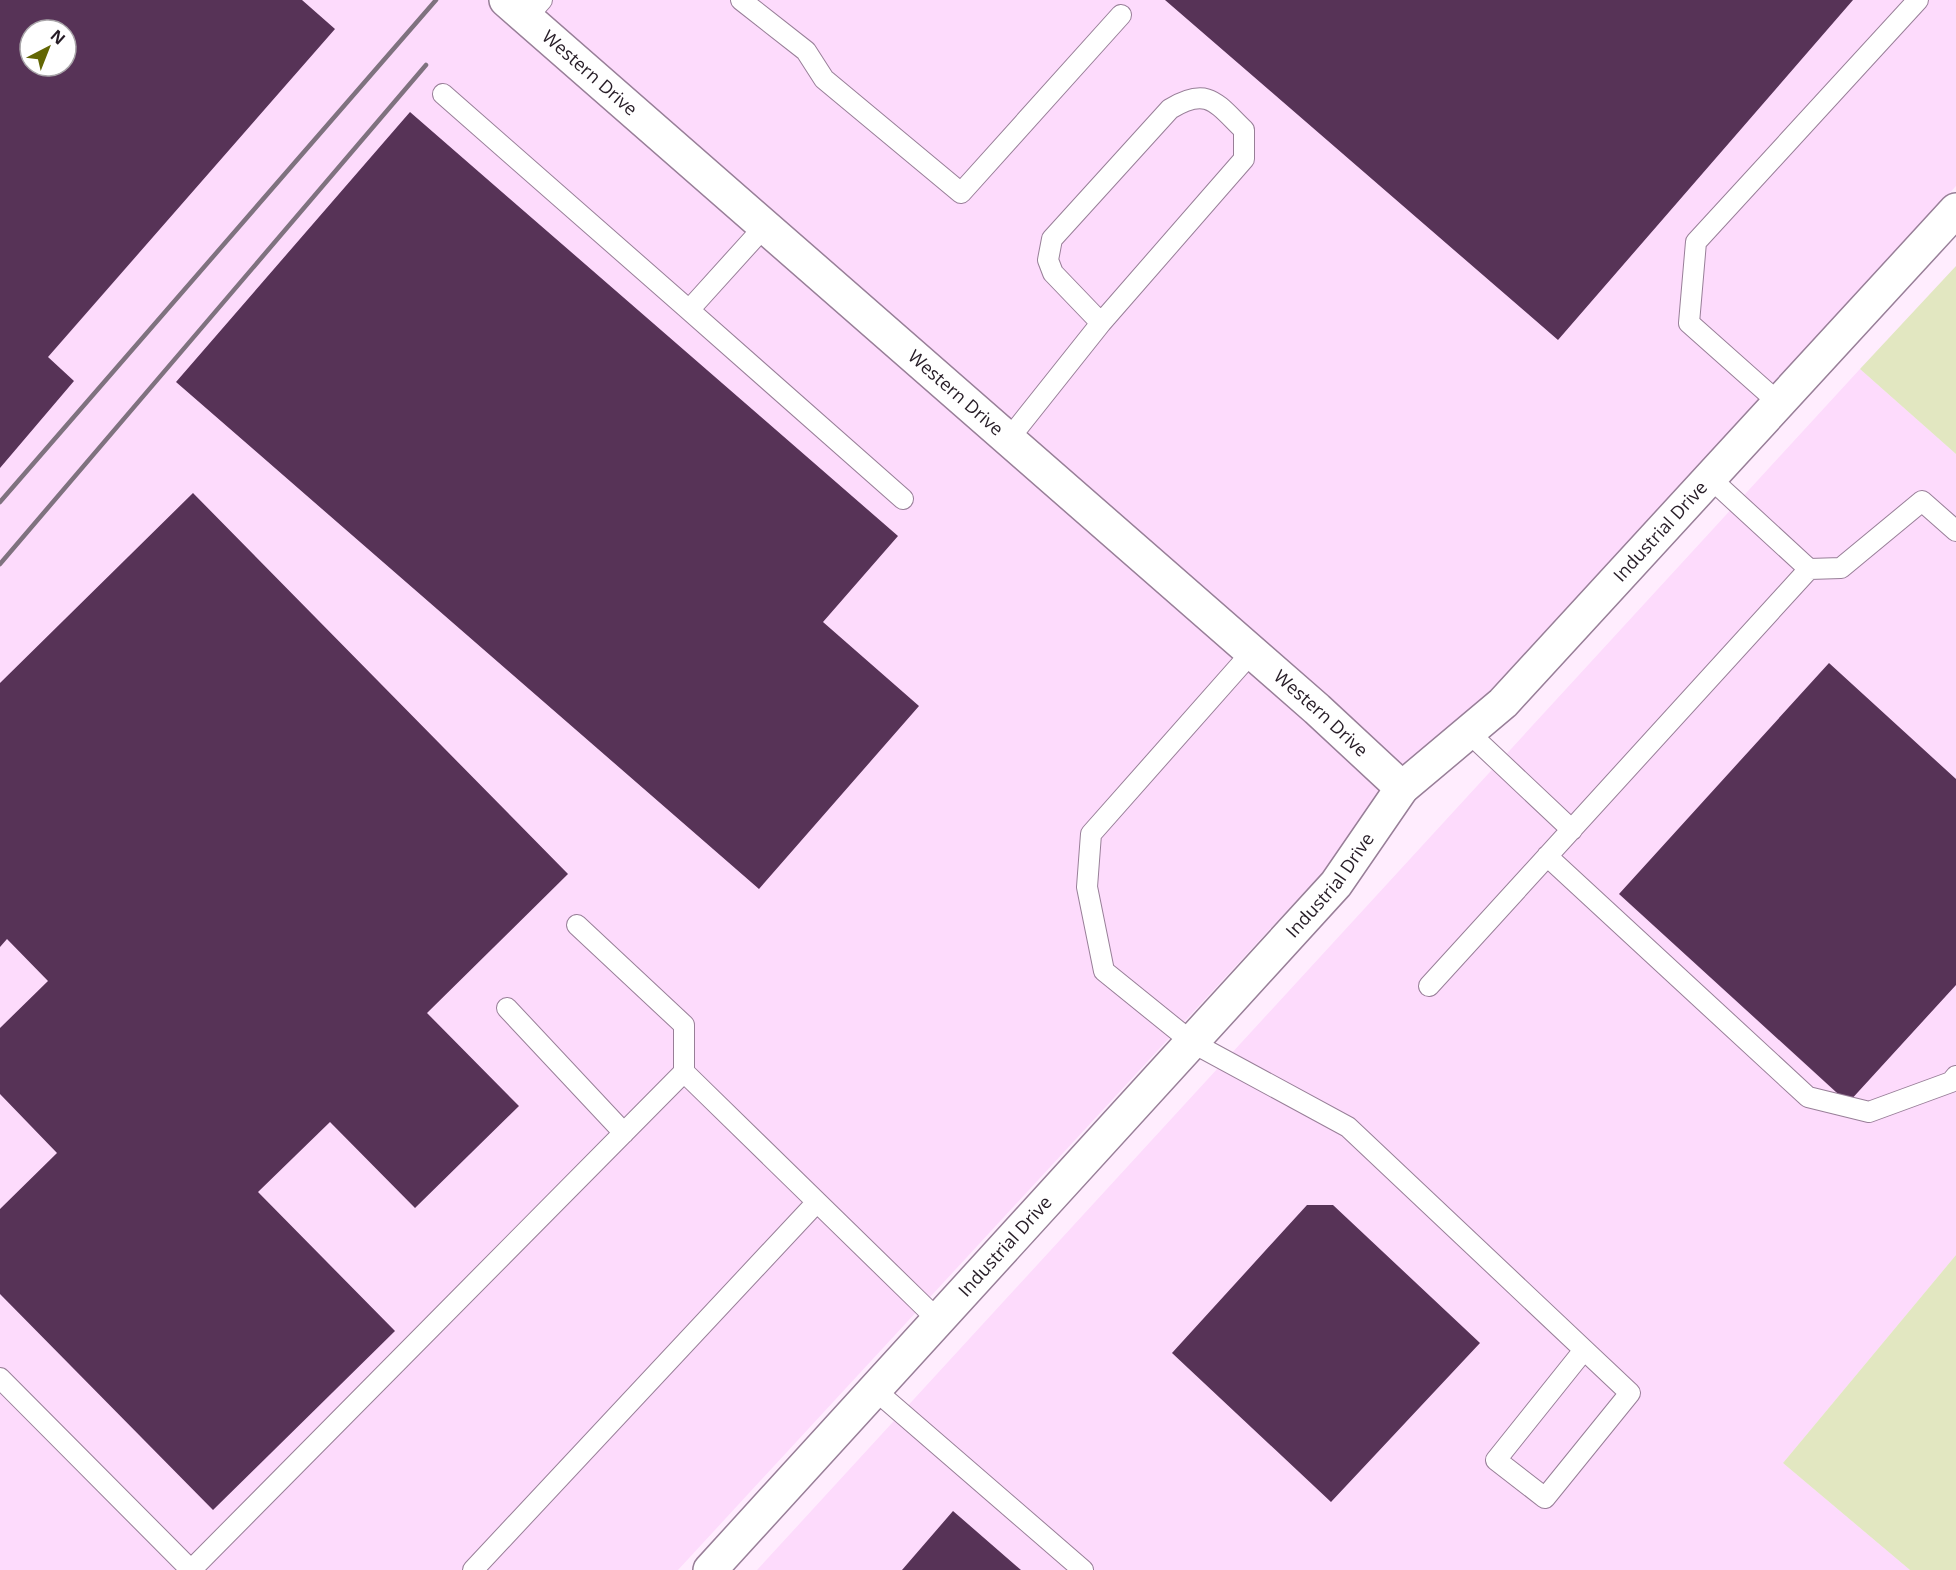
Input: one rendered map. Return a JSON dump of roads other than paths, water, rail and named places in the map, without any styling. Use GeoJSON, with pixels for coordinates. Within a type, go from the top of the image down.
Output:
{"type":"FeatureCollection","features":[{"type":"Feature","properties":{"kind":"street","name":"Western Drive"},"geometry":{"type":"LineString","coordinates":[[525,6],[764,227],[1252,652],[1402,788]]}},
{"type":"Feature","properties":{"kind":"street","name":"Industrial Drive"},"geometry":{"type":"LineString","coordinates":[[710,1570],[1336,884],[1402,788],[1503,703],[1956,210]]}},
{"type":"Feature","properties":{"kind":"lane"},"geometry":{"type":"LineString","coordinates":[[741,0],[806,51],[824,79],[960,193],[1121,15]]}},
{"type":"Feature","properties":{"kind":"lane"},"geometry":{"type":"LineString","coordinates":[[1779,404],[1689,323],[1696,242],[1918,0]]}},
{"type":"Feature","properties":{"kind":"lane"},"geometry":{"type":"LineString","coordinates":[[442,94],[903,499]]}},
{"type":"Feature","properties":{"kind":"lane"},"geometry":{"type":"LineString","coordinates":[[1008,440],[1101,323],[1244,159],[1244,130],[1212,100],[1189,98],[1170,109],[1052,240],[1048,260],[1053,273],[1101,323]]}},
{"type":"Feature","properties":{"kind":"lane"},"geometry":{"type":"LineString","coordinates":[[689,309],[764,227]]}},
{"type":"Feature","properties":{"kind":"lane"},"geometry":{"type":"LineString","coordinates":[[1710,478],[1809,569],[1841,568],[1922,501],[1956,531]]}},
{"type":"Feature","properties":{"kind":"lane"},"geometry":{"type":"LineString","coordinates":[[1429,986],[1809,569]]}},
{"type":"Feature","properties":{"kind":"lane"},"geometry":{"type":"LineString","coordinates":[[1252,652],[1091,834],[1087,887],[1104,971],[1192,1043],[1348,1127],[1630,1393],[1545,1498],[1496,1460],[1584,1350]]}},
{"type":"Feature","properties":{"kind":"lane"},"geometry":{"type":"LineString","coordinates":[[1468,732],[1572,830]]}},
{"type":"Feature","properties":{"kind":"lane"},"geometry":{"type":"LineString","coordinates":[[1547,856],[1808,1096],[1869,1112],[1951,1082],[1956,1076]]}},
{"type":"Feature","properties":{"kind":"lane"},"geometry":{"type":"LineString","coordinates":[[0,1378],[191,1570],[684,1072],[684,1025],[577,925]]}},
{"type":"Feature","properties":{"kind":"lane"},"geometry":{"type":"LineString","coordinates":[[507,1008],[624,1133]]}},
{"type":"Feature","properties":{"kind":"lane"},"geometry":{"type":"LineString","coordinates":[[684,1072],[938,1320]]}},
{"type":"Feature","properties":{"kind":"lane"},"geometry":{"type":"LineString","coordinates":[[473,1570],[817,1202]]}},
{"type":"Feature","properties":{"kind":"lane"},"geometry":{"type":"LineString","coordinates":[[875,1390],[1083,1570]]}},
{"type":"Feature","properties":{"kind":"railway"},"geometry":{"type":"LineString","coordinates":[[0,502],[436,0]]}},
{"type":"Feature","properties":{"kind":"railway"},"geometry":{"type":"LineString","coordinates":[[0,564],[426,65]]}}]}
